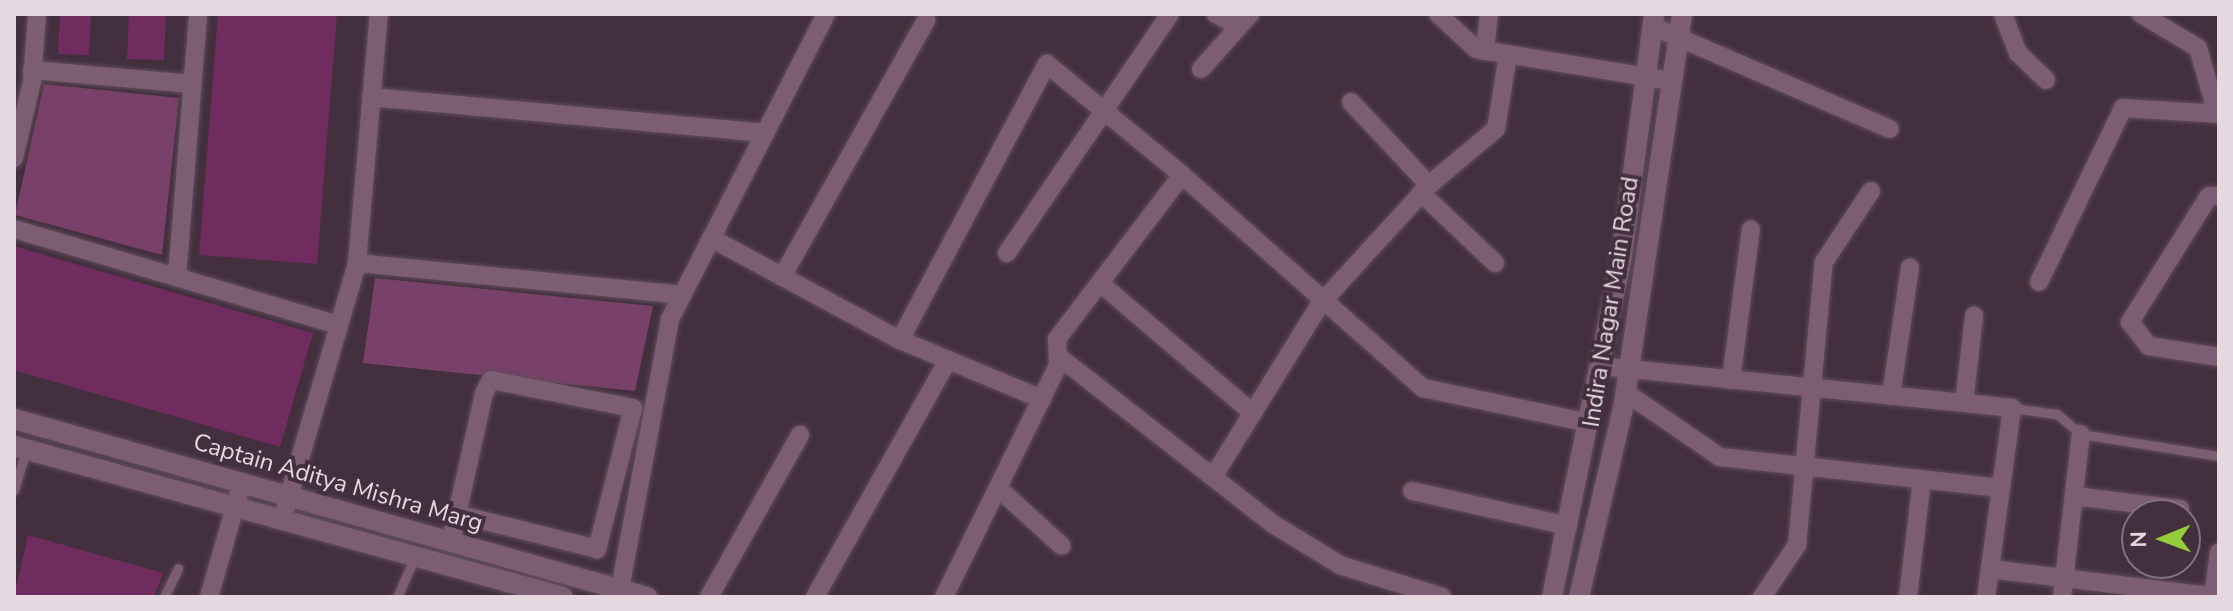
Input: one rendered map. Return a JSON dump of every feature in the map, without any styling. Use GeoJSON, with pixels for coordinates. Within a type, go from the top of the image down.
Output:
{"type":"FeatureCollection","features":[{"type":"Feature","properties":{"kind":"street"},"geometry":{"type":"LineString","coordinates":[[14,158],[32,70],[37,14]]}},
{"type":"Feature","properties":{"kind":"street"},"geometry":{"type":"LineString","coordinates":[[177,277],[198,14]]}},
{"type":"Feature","properties":{"kind":"street"},"geometry":{"type":"LineString","coordinates":[[282,520],[357,263],[379,14]]}},
{"type":"Feature","properties":{"kind":"street"},"geometry":{"type":"LineString","coordinates":[[620,589],[670,319],[826,14]]}},
{"type":"Feature","properties":{"kind":"street"},"geometry":{"type":"LineString","coordinates":[[1007,253],[1170,14]]}},
{"type":"Feature","properties":{"kind":"street"},"geometry":{"type":"LineString","coordinates":[[1216,14],[1245,20]]}},
{"type":"Feature","properties":{"kind":"street"},"geometry":{"type":"LineString","coordinates":[[1438,14],[1476,49],[1672,81]]}},
{"type":"Feature","properties":{"kind":"street"},"geometry":{"type":"LineString","coordinates":[[1485,51],[1489,14]]}},
{"type":"Feature","properties":{"kind":"street","name":"Indira Nagar Main Road"},"geometry":{"type":"LineString","coordinates":[[1579,597],[1625,392],[1682,14]]}},
{"type":"Feature","properties":{"kind":"street"},"geometry":{"type":"LineString","coordinates":[[2003,14],[2018,53],[2046,80]]}},
{"type":"Feature","properties":{"kind":"street"},"geometry":{"type":"LineString","coordinates":[[2039,282],[2123,108],[2218,112],[2198,48],[2141,14]]}},
{"type":"Feature","properties":{"kind":"street"},"geometry":{"type":"LineString","coordinates":[[782,277],[926,20]]}},
{"type":"Feature","properties":{"kind":"street"},"geometry":{"type":"LineString","coordinates":[[1201,69],[1245,20]]}},
{"type":"Feature","properties":{"kind":"street"},"geometry":{"type":"LineString","coordinates":[[1653,20],[1678,40],[1890,129]]}},
{"type":"Feature","properties":{"kind":"street","name":"Indira Nagar Main Road"},"geometry":{"type":"LineString","coordinates":[[1552,597],[1622,255],[1653,20]]}},
{"type":"Feature","properties":{"kind":"street"},"geometry":{"type":"LineString","coordinates":[[1213,477],[1321,303],[1425,189],[1496,129],[1508,55]]}},
{"type":"Feature","properties":{"kind":"street"},"geometry":{"type":"LineString","coordinates":[[900,340],[1047,64],[1182,175],[1321,303],[1423,388],[1589,423]]}},
{"type":"Feature","properties":{"kind":"street"},"geometry":{"type":"LineString","coordinates":[[32,70],[192,84]]}},
{"type":"Feature","properties":{"kind":"street"},"geometry":{"type":"LineString","coordinates":[[371,97],[765,133]]}},
{"type":"Feature","properties":{"kind":"street"},"geometry":{"type":"LineString","coordinates":[[1351,102],[1425,189],[1495,263]]}},
{"type":"Feature","properties":{"kind":"street"},"geometry":{"type":"LineString","coordinates":[[944,597],[1042,399],[1058,356],[1057,339],[1182,175]]}},
{"type":"Feature","properties":{"kind":"street"},"geometry":{"type":"LineString","coordinates":[[1762,597],[1797,545],[1824,262],[1871,191]]}},
{"type":"Feature","properties":{"kind":"street"},"geometry":{"type":"LineString","coordinates":[[2219,196],[2209,196],[2130,322],[2149,346],[2219,357]]}},
{"type":"Feature","properties":{"kind":"street"},"geometry":{"type":"LineString","coordinates":[[14,229],[339,325]]}},
{"type":"Feature","properties":{"kind":"street"},"geometry":{"type":"LineString","coordinates":[[1731,380],[1751,229]]}},
{"type":"Feature","properties":{"kind":"street"},"geometry":{"type":"LineString","coordinates":[[711,238],[900,340],[1042,399]]}},
{"type":"Feature","properties":{"kind":"street"},"geometry":{"type":"LineString","coordinates":[[357,263],[682,295]]}},
{"type":"Feature","properties":{"kind":"street"},"geometry":{"type":"LineString","coordinates":[[1891,396],[1910,267]]}},
{"type":"Feature","properties":{"kind":"street"},"geometry":{"type":"LineString","coordinates":[[1100,283],[1253,413]]}},
{"type":"Feature","properties":{"kind":"street"},"geometry":{"type":"LineString","coordinates":[[1964,403],[1974,316]]}},
{"type":"Feature","properties":{"kind":"street"},"geometry":{"type":"LineString","coordinates":[[1058,356],[1273,524],[1340,565],[1442,597]]}},
{"type":"Feature","properties":{"kind":"street"},"geometry":{"type":"LineString","coordinates":[[815,597],[948,360]]}},
{"type":"Feature","properties":{"kind":"street"},"geometry":{"type":"LineString","coordinates":[[1600,366],[2012,408],[1986,597]]}},
{"type":"Feature","properties":{"kind":"street"},"geometry":{"type":"LineString","coordinates":[[451,541],[457,514],[491,380],[633,408],[597,549],[457,514]]}},
{"type":"Feature","properties":{"kind":"street"},"geometry":{"type":"LineString","coordinates":[[1625,392],[1720,457],[2001,488]]}},
{"type":"Feature","properties":{"kind":"street","name":"Captain Aditya Mishra Marg"},"geometry":{"type":"LineString","coordinates":[[14,419],[647,597]]}},
{"type":"Feature","properties":{"kind":"street"},"geometry":{"type":"LineString","coordinates":[[2063,588],[2081,434]]}},
{"type":"Feature","properties":{"kind":"street"},"geometry":{"type":"LineString","coordinates":[[709,597],[800,435]]}},
{"type":"Feature","properties":{"kind":"street","name":"Captain Aditya Mishra Marg"},"geometry":{"type":"LineString","coordinates":[[20,448],[558,596]]}},
{"type":"Feature","properties":{"kind":"street"},"geometry":{"type":"LineString","coordinates":[[1908,597],[1922,480]]}},
{"type":"Feature","properties":{"kind":"street"},"geometry":{"type":"LineString","coordinates":[[209,597],[242,483]]}},
{"type":"Feature","properties":{"kind":"street"},"geometry":{"type":"LineString","coordinates":[[998,488],[1062,546]]}},
{"type":"Feature","properties":{"kind":"street"},"geometry":{"type":"LineString","coordinates":[[1412,491],[1568,526]]}},
{"type":"Feature","properties":{"kind":"street"},"geometry":{"type":"LineString","coordinates":[[2074,496],[2121,502]]}},
{"type":"Feature","properties":{"kind":"street"},"geometry":{"type":"LineString","coordinates":[[1990,569],[2063,588],[2215,597],[2219,552]]}},
{"type":"Feature","properties":{"kind":"lane"},"geometry":{"type":"LineString","coordinates":[[2012,408],[2057,414],[2081,434],[2219,456]]}},
{"type":"Feature","properties":{"kind":"lane"},"geometry":{"type":"LineString","coordinates":[[14,490],[20,448]]}},
{"type":"Feature","properties":{"kind":"lane"},"geometry":{"type":"LineString","coordinates":[[397,597],[415,557]]}},
{"type":"Feature","properties":{"kind":"lane"},"geometry":{"type":"LineString","coordinates":[[164,597],[178,568]]}},
{"type":"Feature","properties":{"kind":"shaded area"},"geometry":{"type":"Polygon","coordinates":[[[44,84],[179,98],[162,255],[15,215],[44,84]]]}},
{"type":"Feature","properties":{"kind":"shaded area"},"geometry":{"type":"Polygon","coordinates":[[[375,278],[653,306],[635,391],[363,363],[375,278]]]}},
{"type":"Feature","properties":{"kind":"building"},"geometry":{"type":"Polygon","coordinates":[[[60,14],[91,14],[89,55],[58,54],[60,14]]]}},
{"type":"Feature","properties":{"kind":"building"},"geometry":{"type":"Polygon","coordinates":[[[129,14],[166,14],[164,60],[127,59],[129,14]]]}},
{"type":"Feature","properties":{"kind":"building"},"geometry":{"type":"Polygon","coordinates":[[[218,14],[337,14],[317,264],[199,255],[218,14]]]}},
{"type":"Feature","properties":{"kind":"building"},"geometry":{"type":"Polygon","coordinates":[[[14,246],[313,333],[280,447],[14,370],[14,246]]]}},
{"type":"Feature","properties":{"kind":"building"},"geometry":{"type":"Polygon","coordinates":[[[28,535],[163,573],[154,597],[14,597],[28,535]]]}}]}
